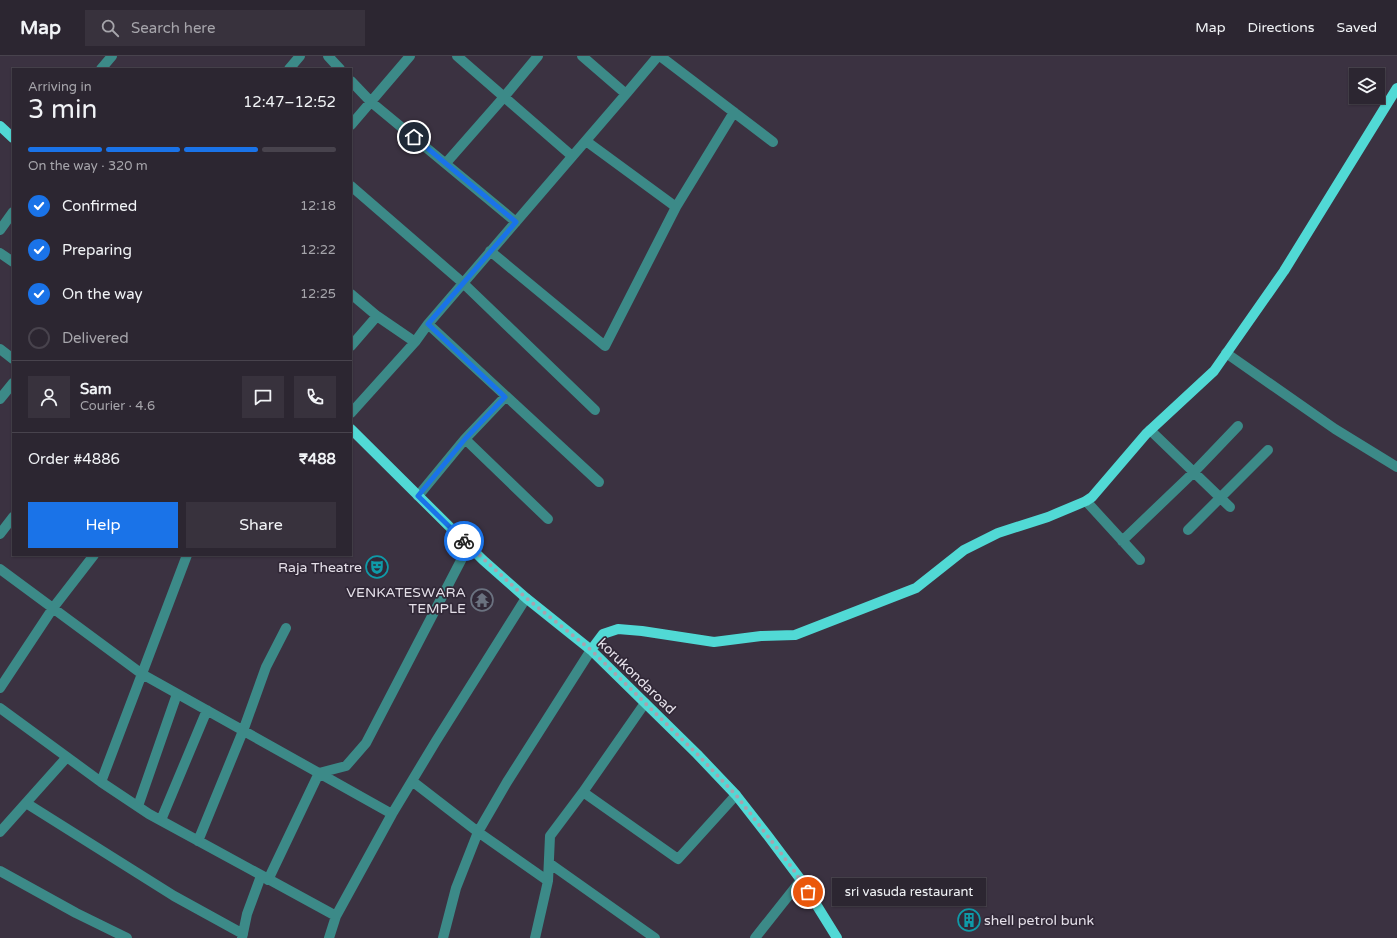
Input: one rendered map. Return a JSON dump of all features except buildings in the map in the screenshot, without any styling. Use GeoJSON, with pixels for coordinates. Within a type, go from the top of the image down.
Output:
{"type":"FeatureCollection","features":[{"type":"Feature","properties":{"kind":"main road"},"geometry":{"type":"LineString","coordinates":[[591,650],[603,634],[618,629],[642,631],[714,642],[761,636],[795,635],[916,588],[964,550],[998,533],[1048,517],[1092,497],[1150,430],[1214,371],[1284,271],[1397,88]]}},
{"type":"Feature","properties":{"kind":"main road"},"geometry":{"type":"LineString","coordinates":[[0,126],[12,137]]}},
{"type":"Feature","properties":{"kind":"main road","name":"korukondaroad"},"geometry":{"type":"LineString","coordinates":[[352,431],[469,545],[526,598],[591,650],[697,754],[736,795],[801,880],[837,938]]}},
{"type":"Feature","properties":{"kind":"street"},"geometry":{"type":"LineString","coordinates":[[102,68],[112,56]]}},
{"type":"Feature","properties":{"kind":"street"},"geometry":{"type":"LineString","coordinates":[[290,68],[300,56]]}},
{"type":"Feature","properties":{"kind":"street"},"geometry":{"type":"LineString","coordinates":[[328,56],[339,68]]}},
{"type":"Feature","properties":{"kind":"street"},"geometry":{"type":"LineString","coordinates":[[352,124],[410,56]]}},
{"type":"Feature","properties":{"kind":"street"},"geometry":{"type":"LineString","coordinates":[[457,56],[572,156]]}},
{"type":"Feature","properties":{"kind":"street"},"geometry":{"type":"LineString","coordinates":[[446,163],[538,56]]}},
{"type":"Feature","properties":{"kind":"street"},"geometry":{"type":"LineString","coordinates":[[582,56],[626,94]]}},
{"type":"Feature","properties":{"kind":"street"},"geometry":{"type":"LineString","coordinates":[[352,412],[415,342],[428,324],[490,251],[659,56],[774,142]]}},
{"type":"Feature","properties":{"kind":"street"},"geometry":{"type":"LineString","coordinates":[[352,81],[371,102],[516,222]]}},
{"type":"Feature","properties":{"kind":"street"},"geometry":{"type":"LineString","coordinates":[[490,251],[605,346],[676,207],[734,112]]}},
{"type":"Feature","properties":{"kind":"street"},"geometry":{"type":"LineString","coordinates":[[586,141],[676,207]]}},
{"type":"Feature","properties":{"kind":"street"},"geometry":{"type":"LineString","coordinates":[[352,188],[463,283],[595,410]]}},
{"type":"Feature","properties":{"kind":"street"},"geometry":{"type":"LineString","coordinates":[[0,230],[12,213]]}},
{"type":"Feature","properties":{"kind":"street"},"geometry":{"type":"LineString","coordinates":[[0,252],[12,261]]}},
{"type":"Feature","properties":{"kind":"street"},"geometry":{"type":"LineString","coordinates":[[352,295],[377,316],[415,342]]}},
{"type":"Feature","properties":{"kind":"street"},"geometry":{"type":"LineString","coordinates":[[352,345],[377,316]]}},
{"type":"Feature","properties":{"kind":"street"},"geometry":{"type":"LineString","coordinates":[[428,324],[505,397],[599,482]]}},
{"type":"Feature","properties":{"kind":"street"},"geometry":{"type":"LineString","coordinates":[[0,349],[12,358]]}},
{"type":"Feature","properties":{"kind":"street"},"geometry":{"type":"LineString","coordinates":[[1226,353],[1335,428],[1397,467]]}},
{"type":"Feature","properties":{"kind":"street"},"geometry":{"type":"LineString","coordinates":[[0,399],[12,384]]}},
{"type":"Feature","properties":{"kind":"street"},"geometry":{"type":"LineString","coordinates":[[418,496],[465,439],[505,397]]}},
{"type":"Feature","properties":{"kind":"street"},"geometry":{"type":"LineString","coordinates":[[1122,541],[1194,472],[1238,426]]}},
{"type":"Feature","properties":{"kind":"street"},"geometry":{"type":"LineString","coordinates":[[1150,430],[1230,507]]}},
{"type":"Feature","properties":{"kind":"street"},"geometry":{"type":"LineString","coordinates":[[465,439],[548,519]]}},
{"type":"Feature","properties":{"kind":"street"},"geometry":{"type":"LineString","coordinates":[[1188,530],[1268,450]]}},
{"type":"Feature","properties":{"kind":"street"},"geometry":{"type":"LineString","coordinates":[[1086,501],[1140,560]]}},
{"type":"Feature","properties":{"kind":"street"},"geometry":{"type":"LineString","coordinates":[[0,534],[12,518]]}},
{"type":"Feature","properties":{"kind":"street"},"geometry":{"type":"LineString","coordinates":[[26,803],[174,896],[243,936],[247,914],[264,878],[319,773],[346,766],[366,743],[469,545]]}},
{"type":"Feature","properties":{"kind":"street"},"geometry":{"type":"LineString","coordinates":[[0,688],[53,608],[93,556]]}},
{"type":"Feature","properties":{"kind":"street"},"geometry":{"type":"LineString","coordinates":[[101,782],[187,556]]}},
{"type":"Feature","properties":{"kind":"street"},"geometry":{"type":"LineString","coordinates":[[0,569],[142,674],[392,814]]}},
{"type":"Feature","properties":{"kind":"street"},"geometry":{"type":"LineString","coordinates":[[329,938],[336,916],[392,814],[526,598]]}},
{"type":"Feature","properties":{"kind":"street"},"geometry":{"type":"LineString","coordinates":[[198,841],[243,731],[266,667],[286,628]]}},
{"type":"Feature","properties":{"kind":"street"},"geometry":{"type":"LineString","coordinates":[[443,938],[456,888],[478,832],[506,782],[591,650]]}},
{"type":"Feature","properties":{"kind":"street"},"geometry":{"type":"LineString","coordinates":[[138,806],[177,694]]}},
{"type":"Feature","properties":{"kind":"street"},"geometry":{"type":"LineString","coordinates":[[535,938],[548,881],[550,836],[583,792],[645,703]]}},
{"type":"Feature","properties":{"kind":"street"},"geometry":{"type":"LineString","coordinates":[[0,708],[67,758],[138,806],[264,878],[336,916]]}},
{"type":"Feature","properties":{"kind":"street"},"geometry":{"type":"LineString","coordinates":[[161,820],[207,710]]}},
{"type":"Feature","properties":{"kind":"street"},"geometry":{"type":"LineString","coordinates":[[0,832],[67,758]]}},
{"type":"Feature","properties":{"kind":"street"},"geometry":{"type":"LineString","coordinates":[[412,780],[478,832],[548,881]]}},
{"type":"Feature","properties":{"kind":"street"},"geometry":{"type":"LineString","coordinates":[[583,792],[678,859],[736,795]]}},
{"type":"Feature","properties":{"kind":"street"},"geometry":{"type":"LineString","coordinates":[[549,863],[655,938]]}},
{"type":"Feature","properties":{"kind":"street"},"geometry":{"type":"LineString","coordinates":[[0,871],[76,913],[127,938]]}},
{"type":"Feature","properties":{"kind":"street"},"geometry":{"type":"LineString","coordinates":[[756,938],[801,880]]}},
{"type":"Feature","properties":{"kind":"way so far"},"geometry":{"type":"LineString","coordinates":[[464,541],[526,598],[591,650],[697,754],[736,795],[793,869],[808,892]]}},
{"type":"Feature","properties":{"kind":"place","name":"Raja Theatre"},"geometry":{"type":"Point","coordinates":[377,567]}},
{"type":"Feature","properties":{"kind":"place","name":"VENKATESWARA TEMPLE"},"geometry":{"type":"Point","coordinates":[482,600]}},
{"type":"Feature","properties":{"kind":"place","name":"sri vasuda restaurant"},"geometry":{"type":"Point","coordinates":[808,892]}},
{"type":"Feature","properties":{"kind":"place","name":"shell petrol bunk"},"geometry":{"type":"Point","coordinates":[969,920]}},
{"type":"Feature","properties":{"kind":"route"},"geometry":{"type":"LineString","coordinates":[[414,137],[516,222],[428,324],[505,397],[465,439],[418,496],[464,541]]}}]}
